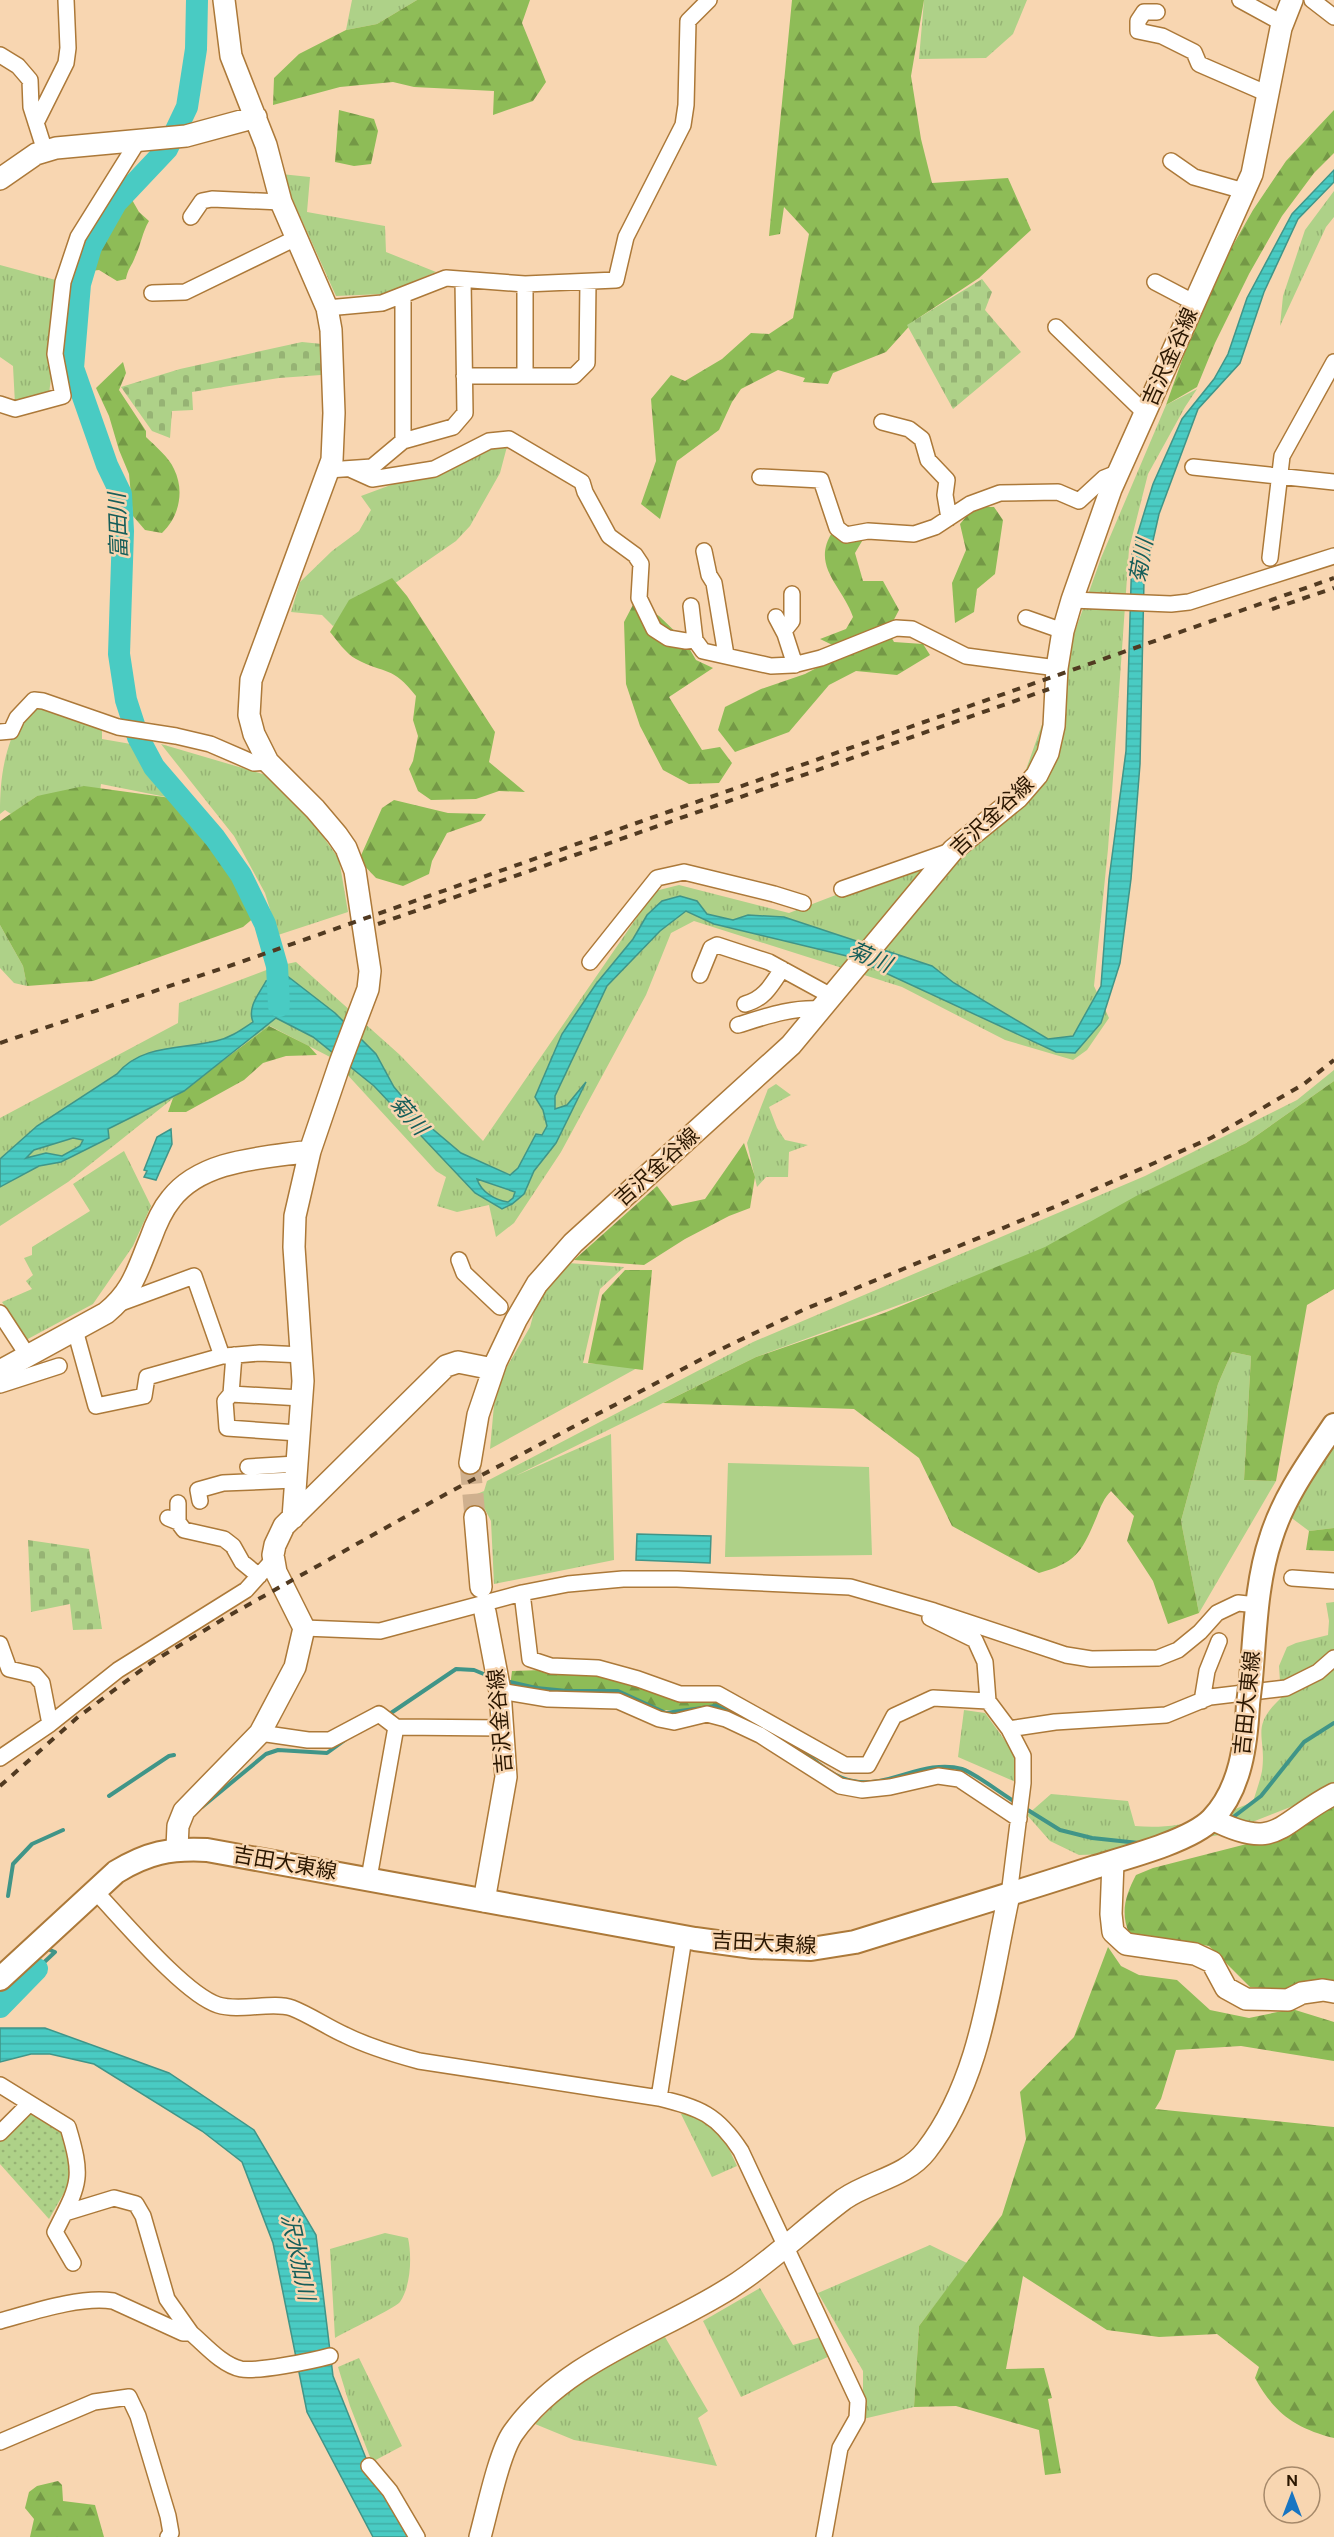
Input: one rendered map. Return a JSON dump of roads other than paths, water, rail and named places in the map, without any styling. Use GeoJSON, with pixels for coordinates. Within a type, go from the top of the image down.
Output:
{"type":"FeatureCollection","features":[{"type":"Feature","properties":{"kind":"main road","name":"吉田大東線"},"geometry":{"type":"LineString","coordinates":[[0,1979],[116,1872],[136,1860],[177,1848],[207,1850],[369,1878],[684,1938],[753,1947],[811,1949],[855,1942],[1113,1862],[1184,1835],[1212,1819],[1229,1794],[1239,1768],[1246,1742],[1257,1605],[1271,1538],[1295,1484],[1334,1425]]}},
{"type":"Feature","properties":{"kind":"street"},"geometry":{"type":"LineString","coordinates":[[36,123],[66,63],[68,48],[66,0]]}},
{"type":"Feature","properties":{"kind":"street"},"geometry":{"type":"LineString","coordinates":[[224,0],[231,57],[266,145],[281,202],[327,308],[331,330],[334,413],[332,459],[251,680],[249,715],[254,734],[268,762],[315,809],[346,848],[356,871],[370,971],[368,989],[310,1151],[295,1216],[294,1247],[303,1355],[293,1518]]}},
{"type":"Feature","properties":{"kind":"street"},"geometry":{"type":"LineString","coordinates":[[327,308],[382,303],[446,278],[525,284],[616,280],[626,237],[683,125],[686,105],[688,21],[709,0]]}},
{"type":"Feature","properties":{"kind":"street"},"geometry":{"type":"LineString","coordinates":[[1240,0],[1282,23]]}},
{"type":"Feature","properties":{"kind":"street","name":"吉沢金谷線"},"geometry":{"type":"LineString","coordinates":[[470,1463],[478,1415],[493,1369],[516,1320],[537,1284],[573,1244],[791,1045],[953,850],[1018,797],[1037,775],[1048,753],[1054,726],[1057,668],[1063,631],[1072,600],[1119,472],[1252,174],[1282,23],[1292,0]]}},
{"type":"Feature","properties":{"kind":"street"},"geometry":{"type":"LineString","coordinates":[[1312,0],[1334,17]]}},
{"type":"Feature","properties":{"kind":"street"},"geometry":{"type":"LineString","coordinates":[[1157,12],[1144,12],[1138,21],[1138,31],[1170,40],[1194,52],[1199,64],[1268,94]]}},
{"type":"Feature","properties":{"kind":"street"},"geometry":{"type":"LineString","coordinates":[[0,55],[18,66],[30,80],[31,107],[45,151]]}},
{"type":"Feature","properties":{"kind":"street"},"geometry":{"type":"LineString","coordinates":[[0,179],[36,154],[56,148],[186,136],[256,117]]}},
{"type":"Feature","properties":{"kind":"street"},"geometry":{"type":"LineString","coordinates":[[0,404],[15,409],[63,396],[55,354],[63,282],[78,237],[148,140]]}},
{"type":"Feature","properties":{"kind":"street"},"geometry":{"type":"LineString","coordinates":[[1171,161],[1194,177],[1244,191]]}},
{"type":"Feature","properties":{"kind":"street"},"geometry":{"type":"LineString","coordinates":[[192,217],[202,201],[212,199],[281,202]]}},
{"type":"Feature","properties":{"kind":"street"},"geometry":{"type":"LineString","coordinates":[[152,294],[185,292],[296,238]]}},
{"type":"Feature","properties":{"kind":"street"},"geometry":{"type":"LineString","coordinates":[[328,470],[372,467],[403,441],[453,427],[465,413],[463,280]]}},
{"type":"Feature","properties":{"kind":"street"},"geometry":{"type":"LineString","coordinates":[[465,376],[574,376],[587,363],[588,282]]}},
{"type":"Feature","properties":{"kind":"street"},"geometry":{"type":"LineString","coordinates":[[1155,282],[1195,303]]}},
{"type":"Feature","properties":{"kind":"street"},"geometry":{"type":"LineString","coordinates":[[525,284],[525,376]]}},
{"type":"Feature","properties":{"kind":"street"},"geometry":{"type":"LineString","coordinates":[[403,295],[403,441]]}},
{"type":"Feature","properties":{"kind":"street"},"geometry":{"type":"LineString","coordinates":[[1056,327],[1145,413]]}},
{"type":"Feature","properties":{"kind":"street"},"geometry":{"type":"LineString","coordinates":[[1270,558],[1282,456],[1334,362]]}},
{"type":"Feature","properties":{"kind":"street"},"geometry":{"type":"LineString","coordinates":[[882,422],[909,429],[922,440],[928,460],[947,480],[945,495],[949,518]]}},
{"type":"Feature","properties":{"kind":"street"},"geometry":{"type":"LineString","coordinates":[[352,470],[372,479],[434,469],[489,441],[509,439],[582,482],[609,536],[635,555],[641,564],[639,598],[654,629],[668,638],[695,640]]}},
{"type":"Feature","properties":{"kind":"street"},"geometry":{"type":"LineString","coordinates":[[1192,467],[1334,482]]}},
{"type":"Feature","properties":{"kind":"street"},"geometry":{"type":"LineString","coordinates":[[760,477],[822,480],[837,528],[846,535],[868,531],[914,534],[935,527],[970,504],[1000,493],[1058,492],[1079,501],[1104,478],[1119,472]]}},
{"type":"Feature","properties":{"kind":"street"},"geometry":{"type":"LineString","coordinates":[[704,551],[709,575],[714,583],[726,655]]}},
{"type":"Feature","properties":{"kind":"street"},"geometry":{"type":"LineString","coordinates":[[1072,600],[1171,604],[1206,598],[1334,556]]}},
{"type":"Feature","properties":{"kind":"street"},"geometry":{"type":"LineString","coordinates":[[784,631],[792,621],[792,594]]}},
{"type":"Feature","properties":{"kind":"street"},"geometry":{"type":"LineString","coordinates":[[691,606],[695,640],[703,651],[771,666],[795,665],[821,658],[896,628],[912,629],[966,656],[1057,668]]}},
{"type":"Feature","properties":{"kind":"street"},"geometry":{"type":"LineString","coordinates":[[776,617],[784,631],[795,665]]}},
{"type":"Feature","properties":{"kind":"street"},"geometry":{"type":"LineString","coordinates":[[1026,618],[1063,631]]}},
{"type":"Feature","properties":{"kind":"street"},"geometry":{"type":"LineString","coordinates":[[0,732],[11,731],[17,718],[34,700],[118,727],[155,732],[210,744],[254,763],[268,762]]}},
{"type":"Feature","properties":{"kind":"street"},"geometry":{"type":"LineString","coordinates":[[842,889],[953,850]]}},
{"type":"Feature","properties":{"kind":"street"},"geometry":{"type":"LineString","coordinates":[[590,962],[657,879],[684,872],[803,903]]}},
{"type":"Feature","properties":{"kind":"street"},"geometry":{"type":"LineString","coordinates":[[699,975],[711,948],[717,945],[769,962],[831,999]]}},
{"type":"Feature","properties":{"kind":"street"},"geometry":{"type":"LineString","coordinates":[[745,1004],[757,1001],[768,991],[782,969]]}},
{"type":"Feature","properties":{"kind":"street"},"geometry":{"type":"LineString","coordinates":[[738,1025],[831,999]]}},
{"type":"Feature","properties":{"kind":"street"},"geometry":{"type":"LineString","coordinates":[[0,1371],[106,1313],[118,1304],[133,1285],[162,1213],[171,1198],[190,1182],[213,1170],[246,1160],[310,1151]]}},
{"type":"Feature","properties":{"kind":"street"},"geometry":{"type":"LineString","coordinates":[[459,1260],[464,1273],[500,1307]]}},
{"type":"Feature","properties":{"kind":"street"},"geometry":{"type":"LineString","coordinates":[[118,1304],[194,1276],[228,1356],[231,1394],[225,1401],[227,1428],[298,1433]]}},
{"type":"Feature","properties":{"kind":"street"},"geometry":{"type":"LineString","coordinates":[[0,1313],[28,1356]]}},
{"type":"Feature","properties":{"kind":"street"},"geometry":{"type":"LineString","coordinates":[[75,1330],[96,1406],[144,1396],[147,1377],[228,1356],[260,1353],[303,1355]]}},
{"type":"Feature","properties":{"kind":"street"},"geometry":{"type":"LineString","coordinates":[[177,1848],[178,1826],[184,1811],[260,1733],[295,1667],[304,1628],[276,1572],[273,1560],[275,1545],[284,1526],[446,1366],[458,1362],[493,1369]]}},
{"type":"Feature","properties":{"kind":"street"},"geometry":{"type":"LineString","coordinates":[[0,1384],[58,1366]]}},
{"type":"Feature","properties":{"kind":"street"},"geometry":{"type":"LineString","coordinates":[[231,1394],[301,1398]]}},
{"type":"Feature","properties":{"kind":"street"},"geometry":{"type":"LineString","coordinates":[[248,1467],[296,1472]]}},
{"type":"Feature","properties":{"kind":"street"},"geometry":{"type":"LineString","coordinates":[[200,1501],[198,1490],[223,1483],[296,1472]]}},
{"type":"Feature","properties":{"kind":"street"},"geometry":{"type":"LineString","coordinates":[[178,1503],[173,1520],[184,1530],[224,1539],[233,1546],[242,1562],[259,1576]]}},
{"type":"Feature","properties":{"kind":"street"},"geometry":{"type":"LineString","coordinates":[[475,1517],[480,1587]]}},
{"type":"Feature","properties":{"kind":"street"},"geometry":{"type":"LineString","coordinates":[[0,1758],[7,1746],[50,1724],[118,1670],[246,1590],[273,1560]]}},
{"type":"Feature","properties":{"kind":"street"},"geometry":{"type":"LineString","coordinates":[[1292,1578],[1334,1581]]}},
{"type":"Feature","properties":{"kind":"street"},"geometry":{"type":"LineString","coordinates":[[304,1628],[380,1631],[522,1593],[568,1584],[622,1579],[677,1579],[850,1587],[905,1602],[1044,1649],[1091,1659],[1158,1658],[1178,1650],[1200,1632],[1217,1613],[1238,1603],[1257,1605]]}},
{"type":"Feature","properties":{"kind":"street"},"geometry":{"type":"LineString","coordinates":[[522,1593],[530,1659],[550,1665],[598,1668],[680,1694],[718,1694],[845,1765],[868,1765],[894,1716],[933,1698],[988,1701]]}},
{"type":"Feature","properties":{"kind":"street"},"geometry":{"type":"LineString","coordinates":[[480,2537],[511,2436],[533,2407],[575,2374],[643,2334],[732,2287],[848,2197],[909,2167],[924,2154],[961,2090],[974,2058],[1009,1894],[1022,1797],[1023,1756],[1009,1729],[988,1701],[985,1662],[975,1640],[915,1611],[905,1602]]}},
{"type":"Feature","properties":{"kind":"street","name":"吉沢金谷線"},"geometry":{"type":"LineString","coordinates":[[484,1901],[506,1777],[500,1691],[485,1612]]}},
{"type":"Feature","properties":{"kind":"street"},"geometry":{"type":"LineString","coordinates":[[1202,1701],[1206,1671],[1219,1641]]}},
{"type":"Feature","properties":{"kind":"street"},"geometry":{"type":"LineString","coordinates":[[0,1644],[9,1669],[35,1675],[42,1683],[50,1724]]}},
{"type":"Feature","properties":{"kind":"street"},"geometry":{"type":"LineString","coordinates":[[1009,1729],[1055,1722],[1166,1715],[1210,1697],[1286,1688],[1318,1672],[1334,1658]]}},
{"type":"Feature","properties":{"kind":"street"},"geometry":{"type":"LineString","coordinates":[[500,1691],[548,1699],[618,1701],[659,1719],[674,1722],[707,1714],[726,1719],[760,1735],[840,1786],[862,1790],[890,1787],[938,1776],[959,1779],[1019,1816]]}},
{"type":"Feature","properties":{"kind":"street"},"geometry":{"type":"LineString","coordinates":[[260,1733],[308,1740],[330,1740],[389,1721],[503,1728]]}},
{"type":"Feature","properties":{"kind":"street"},"geometry":{"type":"LineString","coordinates":[[369,1878],[389,1721]]}},
{"type":"Feature","properties":{"kind":"street"},"geometry":{"type":"LineString","coordinates":[[1212,1819],[1230,1828],[1256,1836],[1276,1832],[1310,1806],[1334,1794]]}},
{"type":"Feature","properties":{"kind":"street"},"geometry":{"type":"LineString","coordinates":[[1113,1862],[1111,1914],[1113,1932],[1126,1944],[1195,1954],[1212,1962],[1226,1988],[1246,1999],[1288,2000],[1302,1993],[1323,1990],[1334,1992]]}},
{"type":"Feature","properties":{"kind":"street"},"geometry":{"type":"LineString","coordinates":[[94,1890],[193,1991],[214,2004],[247,2008],[290,2007],[383,2052],[419,2061],[659,2098],[695,2107],[727,2130],[741,2151],[858,2401],[857,2418],[840,2448],[824,2537]]}},
{"type":"Feature","properties":{"kind":"street"},"geometry":{"type":"LineString","coordinates":[[659,2098],[684,1938]]}},
{"type":"Feature","properties":{"kind":"street"},"geometry":{"type":"LineString","coordinates":[[0,2085],[68,2127],[78,2158],[79,2171],[75,2191],[55,2232],[73,2263]]}},
{"type":"Feature","properties":{"kind":"street"},"geometry":{"type":"LineString","coordinates":[[0,2133],[29,2104]]}},
{"type":"Feature","properties":{"kind":"street"},"geometry":{"type":"LineString","coordinates":[[65,2213],[114,2198],[136,2204],[143,2216],[167,2299],[191,2333],[227,2363],[242,2369],[304,2362],[329,2356]]}},
{"type":"Feature","properties":{"kind":"street"},"geometry":{"type":"LineString","coordinates":[[0,2320],[103,2299],[183,2333],[191,2333]]}},
{"type":"Feature","properties":{"kind":"street"},"geometry":{"type":"LineString","coordinates":[[0,2442],[94,2402],[129,2397],[138,2415],[168,2516],[171,2533],[168,2537]]}},
{"type":"Feature","properties":{"kind":"street"},"geometry":{"type":"LineString","coordinates":[[369,2466],[390,2491],[417,2537]]}},
{"type":"Feature","properties":{"kind":"water","name":"菊川"},"geometry":{"type":"Polygon","coordinates":[[[1334,170],[1334,182],[1298,219],[1264,292],[1240,363],[1198,409],[1159,514],[1144,580],[1140,764],[1131,879],[1120,963],[1101,1023],[1075,1053],[1056,1052],[851,957],[714,924],[686,911],[660,931],[607,986],[555,1096],[555,1109],[567,1105],[586,1082],[556,1143],[534,1171],[524,1194],[502,1209],[475,1193],[374,1086],[313,1037],[276,1018],[184,1091],[108,1129],[109,1138],[61,1162],[39,1166],[0,1187],[0,1159],[37,1126],[117,1074],[138,1057],[163,1049],[216,1041],[240,1031],[253,1022],[253,1006],[266,981],[286,975],[335,1013],[376,1054],[394,1087],[422,1120],[461,1153],[510,1175],[518,1168],[536,1134],[542,1135],[547,1126],[543,1110],[535,1097],[562,1034],[596,984],[633,939],[647,915],[662,901],[680,896],[697,901],[707,914],[733,920],[748,915],[784,917],[932,966],[954,983],[1048,1039],[1073,1036],[1101,986],[1109,879],[1126,751],[1132,552],[1153,484],[1182,419],[1214,379],[1228,354],[1247,298],[1292,214],[1334,170]],[[73,1138],[34,1150],[26,1158],[46,1153],[62,1156],[80,1146],[83,1140],[73,1138]],[[477,1179],[482,1188],[494,1197],[508,1202],[513,1198],[515,1192],[477,1179]]]}},
{"type":"Feature","properties":{"kind":"water"},"geometry":{"type":"Polygon","coordinates":[[[171,1129],[172,1144],[156,1180],[144,1177],[147,1171],[144,1170],[157,1137],[171,1129]]]}},
{"type":"Feature","properties":{"kind":"water"},"geometry":{"type":"Polygon","coordinates":[[[637,1534],[711,1536],[710,1563],[636,1560],[637,1534]]]}},
{"type":"Feature","properties":{"kind":"water","name":"沢水加川"},"geometry":{"type":"Polygon","coordinates":[[[0,2028],[45,2028],[169,2073],[254,2130],[316,2235],[333,2376],[369,2466],[418,2537],[373,2537],[307,2412],[273,2243],[242,2162],[202,2131],[94,2064],[50,2054],[31,2054],[0,2062],[0,2028]]]}},
{"type":"Feature","properties":{"kind":"waterway","name":"富田川"},"geometry":{"type":"LineString","coordinates":[[197,0],[196,49],[187,107],[167,149],[116,203],[91,247],[80,284],[73,368],[107,465],[121,494],[123,531],[119,654],[126,700],[138,737],[154,767],[215,838],[241,875],[265,924],[277,966],[279,1006]]}},
{"type":"Feature","properties":{"kind":"waterway"},"geometry":{"type":"LineString","coordinates":[[388,1715],[456,1669],[474,1670],[491,1677]]}},
{"type":"Feature","properties":{"kind":"waterway"},"geometry":{"type":"LineString","coordinates":[[510,1682],[536,1688],[567,1691],[618,1691],[666,1713],[716,1706],[746,1718]]}},
{"type":"Feature","properties":{"kind":"waterway"},"geometry":{"type":"LineString","coordinates":[[1232,1818],[1261,1796],[1304,1742],[1334,1723]]}},
{"type":"Feature","properties":{"kind":"waterway"},"geometry":{"type":"LineString","coordinates":[[202,1807],[266,1754],[278,1750],[327,1753],[345,1740]]}},
{"type":"Feature","properties":{"kind":"waterway"},"geometry":{"type":"LineString","coordinates":[[795,1745],[829,1771],[845,1779],[879,1781],[934,1767],[948,1767],[968,1771],[1017,1803]]}},
{"type":"Feature","properties":{"kind":"waterway"},"geometry":{"type":"LineString","coordinates":[[109,1796],[169,1756],[174,1755]]}},
{"type":"Feature","properties":{"kind":"waterway"},"geometry":{"type":"LineString","coordinates":[[1023,1807],[1060,1830],[1092,1838],[1139,1843]]}},
{"type":"Feature","properties":{"kind":"waterway"},"geometry":{"type":"LineString","coordinates":[[8,1896],[13,1864],[32,1844],[63,1830]]}},
{"type":"Feature","properties":{"kind":"waterway"},"geometry":{"type":"LineString","coordinates":[[37,1969],[55,1952],[50,1950]]}},
{"type":"Feature","properties":{"kind":"waterway"},"geometry":{"type":"LineString","coordinates":[[0,2007],[37,1969]]}},
{"type":"Feature","properties":{"kind":"tunnel"},"geometry":{"type":"LineString","coordinates":[[470,1463],[475,1517]]}},
{"type":"Feature","properties":{"kind":"railway"},"geometry":{"type":"LineString","coordinates":[[0,1043],[238,963],[1334,578]]}},
{"type":"Feature","properties":{"kind":"railway"},"geometry":{"type":"LineString","coordinates":[[1272,609],[1334,588]]}},
{"type":"Feature","properties":{"kind":"railway"},"geometry":{"type":"LineString","coordinates":[[378,924],[1049,689]]}},
{"type":"Feature","properties":{"kind":"railway"},"geometry":{"type":"LineString","coordinates":[[0,1786],[78,1717],[152,1662],[230,1615],[446,1494],[715,1352],[803,1310],[1059,1205],[1211,1138],[1304,1084],[1334,1060]]}}]}
